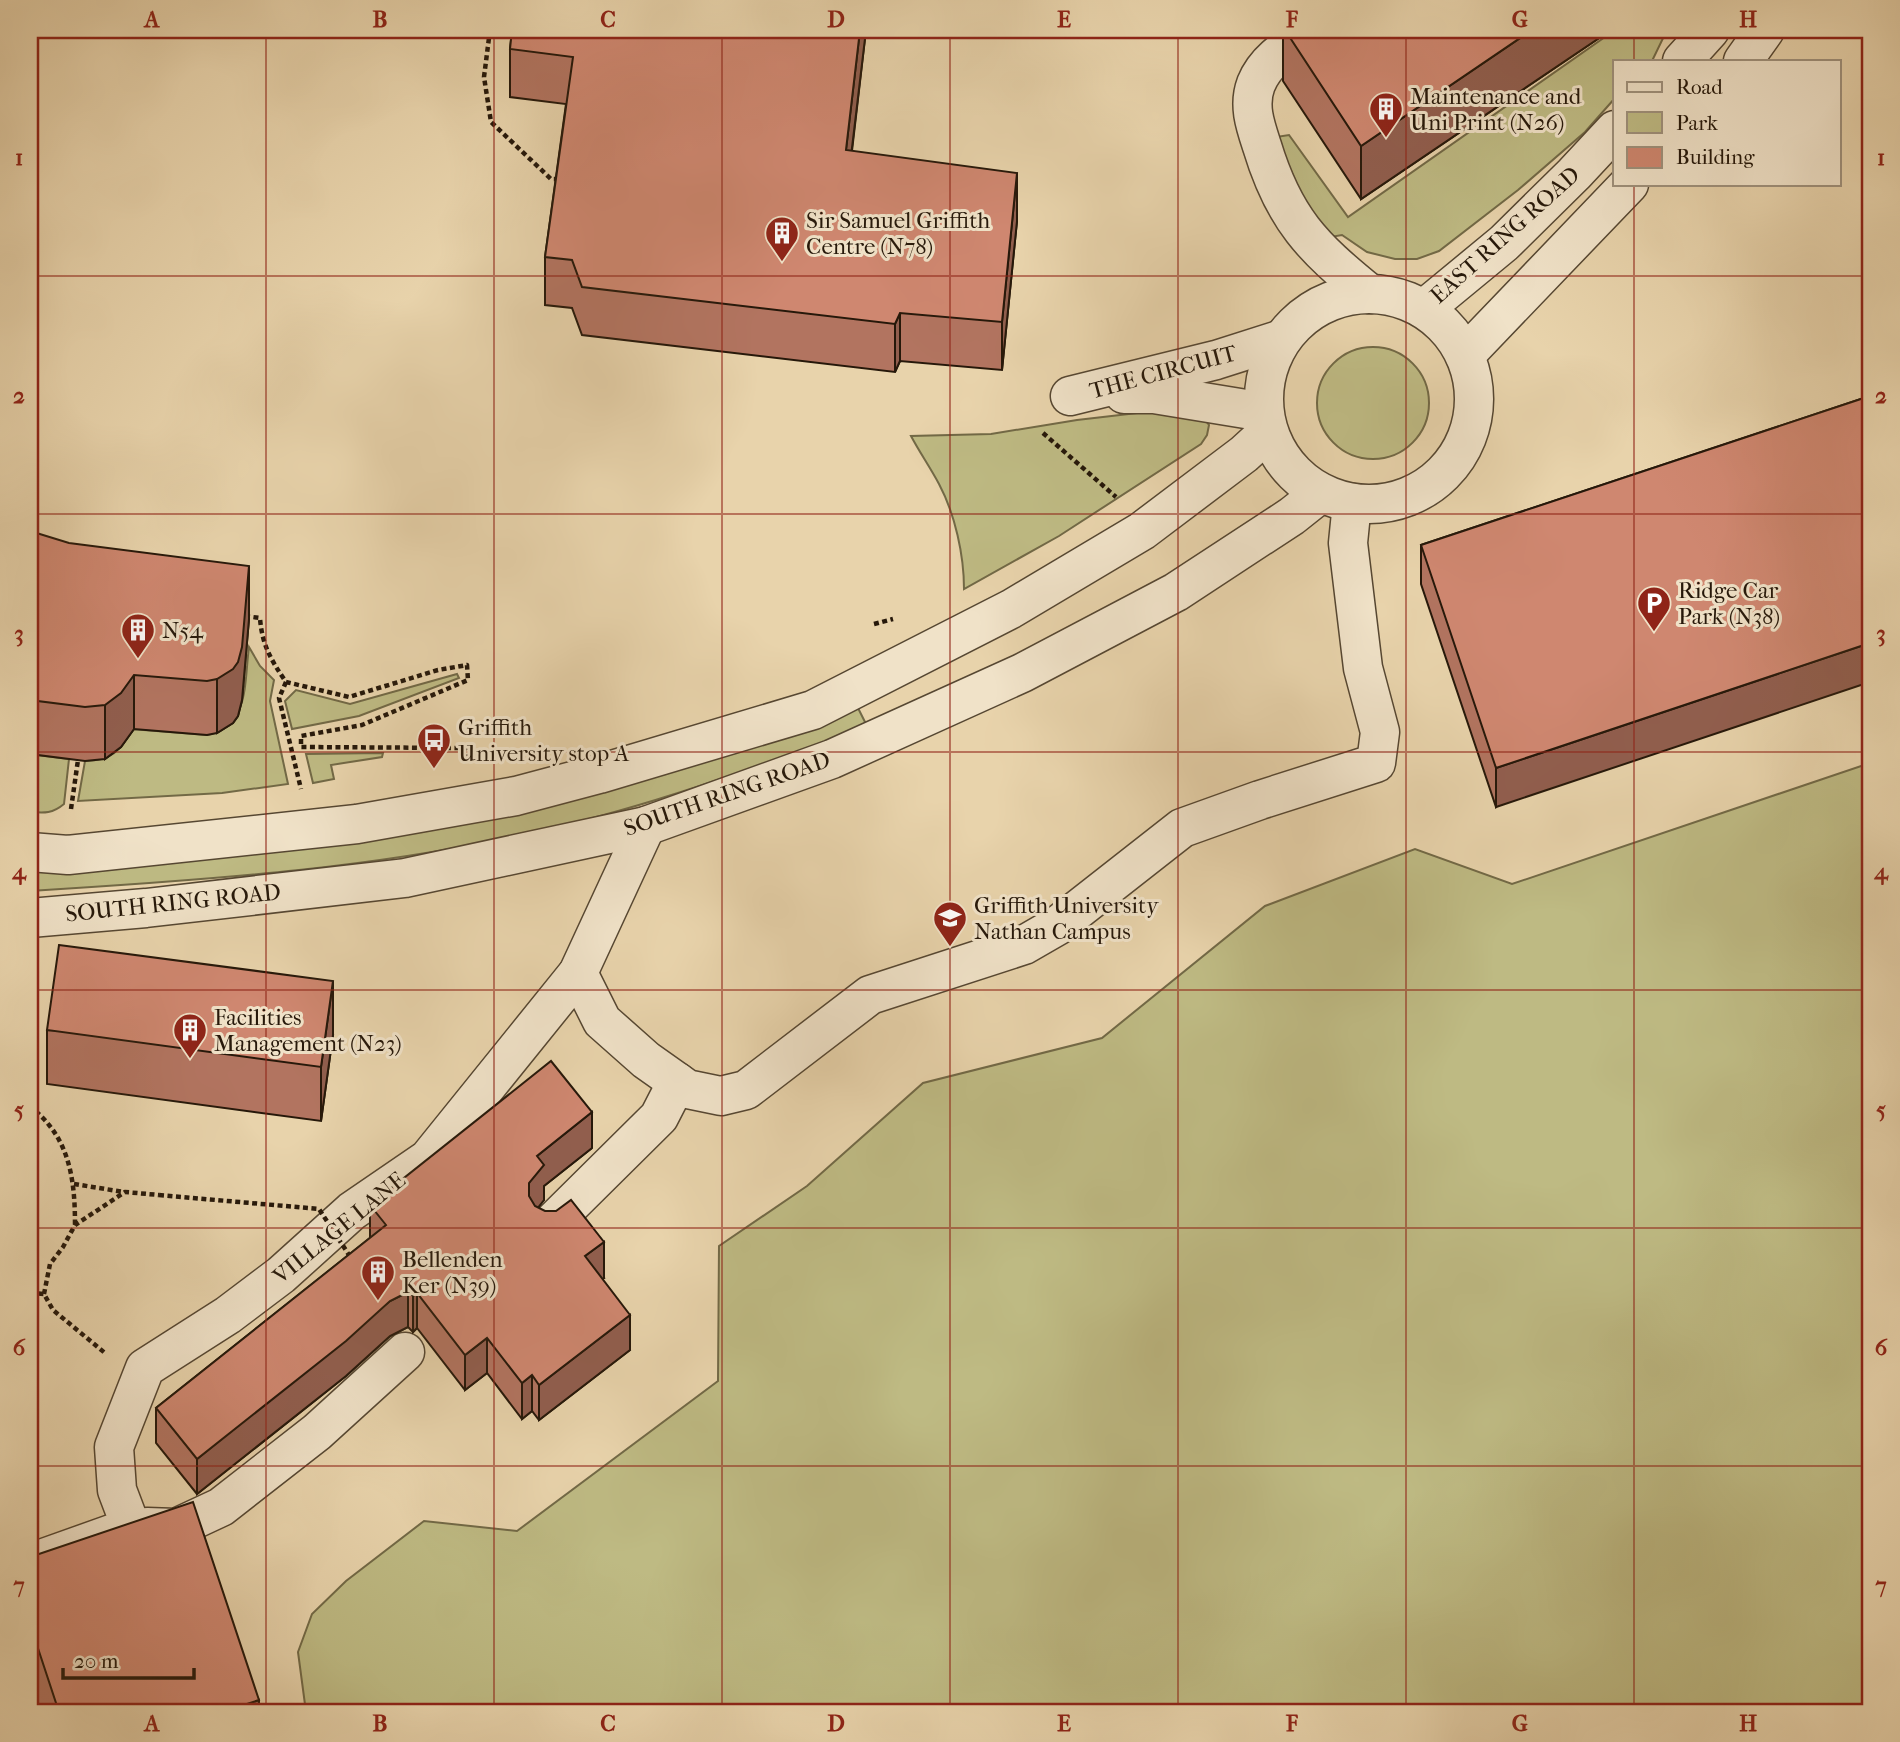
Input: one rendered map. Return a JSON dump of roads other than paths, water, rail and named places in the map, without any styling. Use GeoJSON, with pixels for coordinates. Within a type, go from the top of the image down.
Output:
{"type":"FeatureCollection","features":[{"type":"Feature","properties":{"kind":"street"},"geometry":{"type":"LineString","coordinates":[[1314,30],[1276,55],[1269,63],[1256,85],[1251,105],[1274,183],[1296,225],[1338,269],[1370,295]]}},
{"type":"Feature","properties":{"kind":"street"},"geometry":{"type":"LineString","coordinates":[[1744,60],[1765,30]]}},
{"type":"Feature","properties":{"kind":"street","name":"EAST RING ROAD"},"geometry":{"type":"LineString","coordinates":[[1424,309],[1504,243],[1613,132]]}},
{"type":"Feature","properties":{"kind":"street","name":"EAST RING ROAD"},"geometry":{"type":"LineString","coordinates":[[1465,355],[1627,186]]}},
{"type":"Feature","properties":{"kind":"street"},"geometry":{"type":"LineString","coordinates":[[1370,295],[1398,298],[1424,309],[1441,322],[1465,355],[1474,385],[1476,410],[1472,431],[1443,474],[1416,493],[1385,503],[1336,498],[1298,477],[1280,457],[1266,422],[1264,387],[1270,362],[1282,339],[1306,315],[1336,300],[1370,295]]}},
{"type":"Feature","properties":{"kind":"street","name":"THE CIRCUIT"},"geometry":{"type":"LineString","coordinates":[[1266,422],[1154,394],[1070,396],[1216,360],[1282,339]]}},
{"type":"Feature","properties":{"kind":"street"},"geometry":{"type":"LineString","coordinates":[[30,852],[68,855],[357,824],[445,810],[516,796],[598,774],[813,710],[1011,609],[1142,530],[1244,454],[1266,422]]}},
{"type":"Feature","properties":{"kind":"street"},"geometry":{"type":"LineString","coordinates":[[578,974],[602,1021],[646,1060],[687,1089],[722,1096],[746,1090],[870,995],[1024,945],[1057,926],[1182,828],[1376,763],[1380,732],[1363,668],[1348,542],[1336,498]]}},
{"type":"Feature","properties":{"kind":"street","name":"SOUTH RING ROAD"},"geometry":{"type":"LineString","coordinates":[[30,918],[146,908],[405,878],[646,826],[832,759],[1022,673],[1176,593],[1292,516],[1336,498]]}},
{"type":"Feature","properties":{"kind":"street","name":"VILLAGE LANE"},"geometry":{"type":"LineString","coordinates":[[131,1527],[117,1490],[114,1447],[145,1368],[228,1315],[281,1275],[352,1211],[428,1159],[578,974],[646,826]]}},
{"type":"Feature","properties":{"kind":"street"},"geometry":{"type":"LineString","coordinates":[[550,1225],[659,1117],[677,1082]]}},
{"type":"Feature","properties":{"kind":"street"},"geometry":{"type":"LineString","coordinates":[[30,1563],[131,1527],[176,1528],[221,1507],[317,1432],[405,1352]]}},
{"type":"Feature","properties":{"kind":"place","name":"Maintenance and Uni Print (N26)"},"geometry":{"type":"Point","coordinates":[1386,139]}},
{"type":"Feature","properties":{"kind":"place","name":"Sir Samuel Griffith Centre (N78)"},"geometry":{"type":"Point","coordinates":[782,263]}},
{"type":"Feature","properties":{"kind":"place","name":"Ridge Car Park (N38)"},"geometry":{"type":"Point","coordinates":[1654,633]}},
{"type":"Feature","properties":{"kind":"place","name":"N54"},"geometry":{"type":"Point","coordinates":[138,660]}},
{"type":"Feature","properties":{"kind":"place","name":"Griffith University stop A"},"geometry":{"type":"Point","coordinates":[434,770]}},
{"type":"Feature","properties":{"kind":"place","name":"Griffith University Nathan Campus"},"geometry":{"type":"Point","coordinates":[950,948]}},
{"type":"Feature","properties":{"kind":"place","name":"Facilities Management (N23)"},"geometry":{"type":"Point","coordinates":[190,1060]}},
{"type":"Feature","properties":{"kind":"place","name":"Bellenden Ker (N39)"},"geometry":{"type":"Point","coordinates":[378,1302]}}]}
